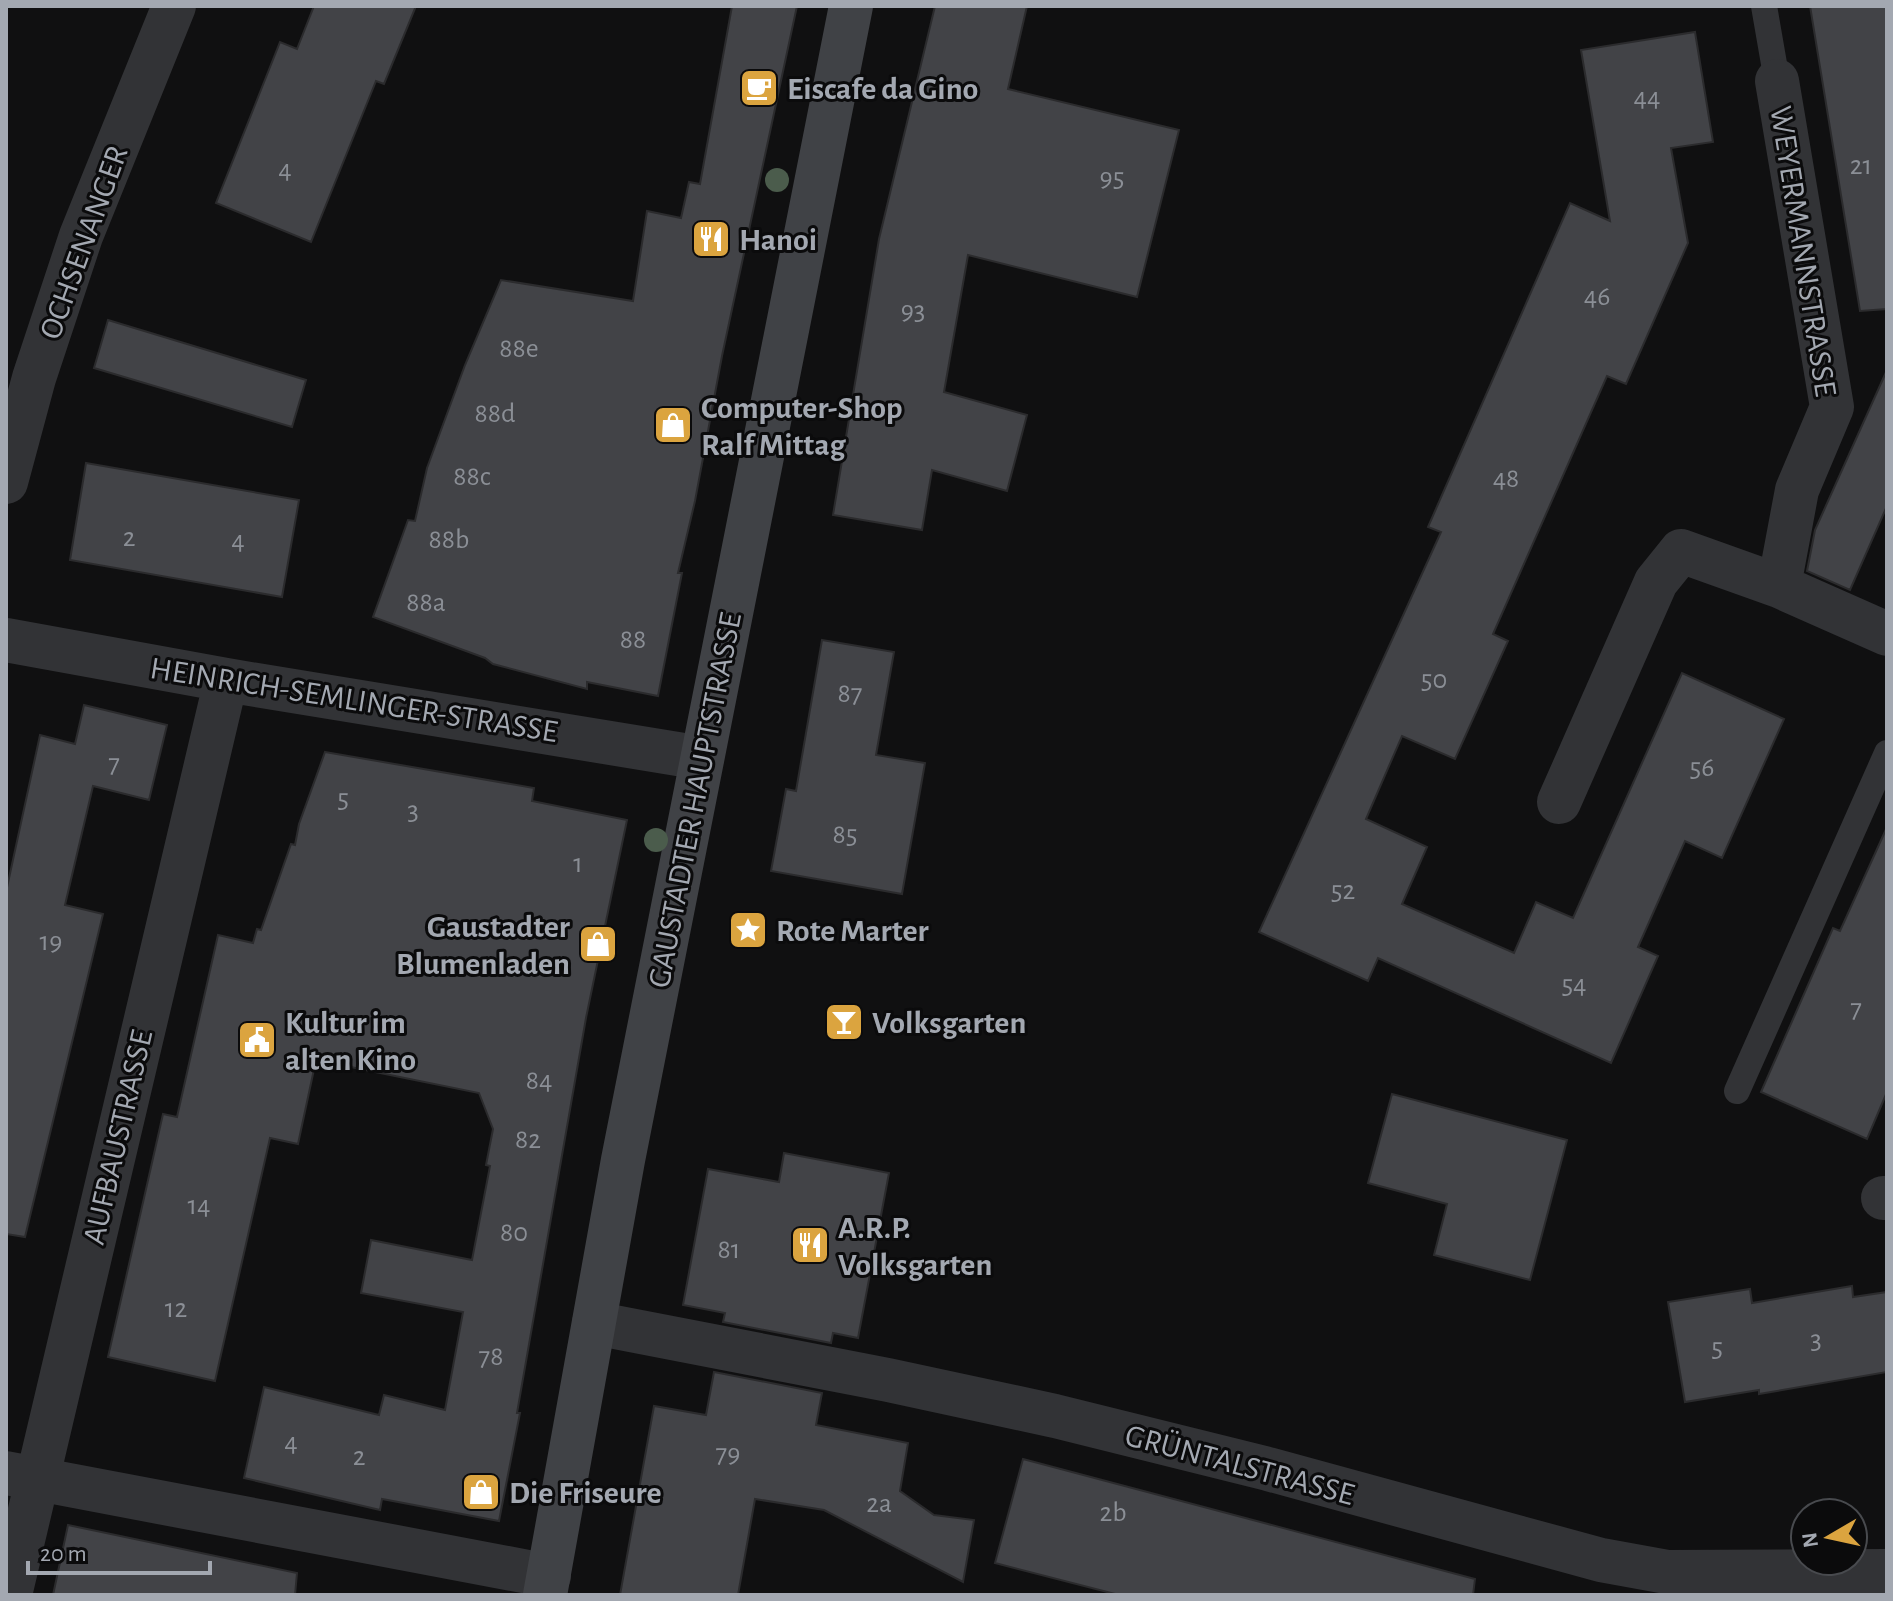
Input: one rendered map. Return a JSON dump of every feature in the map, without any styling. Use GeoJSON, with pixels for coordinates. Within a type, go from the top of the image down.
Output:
{"type":"FeatureCollection","features":[{"type":"Feature","properties":{"kind":"street","name":"OCHSENANGER"},"geometry":{"type":"LineString","coordinates":[[6,482],[34,378],[81,236],[174,6]]}},
{"type":"Feature","properties":{"kind":"street","name":"GAUSTADTER HAUPTSTRASSE"},"geometry":{"type":"LineString","coordinates":[[547,1585],[702,758],[851,6]]}},
{"type":"Feature","properties":{"kind":"street","name":"WEYERMANNSTRASSE"},"geometry":{"type":"LineString","coordinates":[[1777,81],[1832,407],[1797,490],[1779,586]]}},
{"type":"Feature","properties":{"kind":"street"},"geometry":{"type":"LineString","coordinates":[[1559,802],[1656,582],[1681,551],[1779,586],[1887,634]]}},
{"type":"Feature","properties":{"kind":"street","name":"HEINRICH-SEMLINGER-STRASSE"},"geometry":{"type":"LineString","coordinates":[[6,640],[226,680],[702,758]]}},
{"type":"Feature","properties":{"kind":"street","name":"AUFBAUSTRASSE"},"geometry":{"type":"LineString","coordinates":[[10,1595],[21,1476],[226,680]]}},
{"type":"Feature","properties":{"kind":"street","name":"GRÜNTALSTRASSE"},"geometry":{"type":"LineString","coordinates":[[594,1323],[1055,1416],[1268,1469],[1601,1560],[1666,1584],[1887,1571]]}},
{"type":"Feature","properties":{"kind":"street"},"geometry":{"type":"LineString","coordinates":[[21,1476],[547,1585]]}},
{"type":"Feature","properties":{"kind":"lane","name":"WEYERMANNSTRASSE"},"geometry":{"type":"LineString","coordinates":[[1764,6],[1777,81]]}},
{"type":"Feature","properties":{"kind":"lane"},"geometry":{"type":"LineString","coordinates":[[1737,1091],[1887,753]]}},
{"type":"Feature","properties":{"kind":"building"},"geometry":{"type":"Polygon","coordinates":[[[314,6],[416,6],[384,84],[376,81],[311,242],[216,203],[280,42],[297,49],[314,6]]]}},
{"type":"Feature","properties":{"kind":"building"},"geometry":{"type":"Polygon","coordinates":[[[732,6],[797,6],[678,573],[682,573],[658,696],[587,682],[587,689],[493,664],[485,658],[373,617],[408,520],[415,521],[427,468],[501,280],[633,301],[647,211],[681,218],[689,182],[700,184],[732,6]]]}},
{"type":"Feature","properties":{"kind":"building"},"geometry":{"type":"Polygon","coordinates":[[[935,6],[1027,6],[1008,89],[1179,130],[1137,297],[968,255],[944,392],[1027,415],[1007,491],[932,470],[922,530],[833,515],[879,239],[935,6]]]}},
{"type":"Feature","properties":{"kind":"building"},"geometry":{"type":"Polygon","coordinates":[[[1810,6],[1887,6],[1887,309],[1860,311],[1810,6]]]}},
{"type":"Feature","properties":{"kind":"building"},"geometry":{"type":"Polygon","coordinates":[[[1695,32],[1713,142],[1671,148],[1688,243],[1626,384],[1607,376],[1493,634],[1508,641],[1455,759],[1402,736],[1366,819],[1427,847],[1402,904],[1514,953],[1536,902],[1573,918],[1682,673],[1784,719],[1722,858],[1685,841],[1638,947],[1658,956],[1611,1063],[1378,958],[1368,981],[1259,932],[1441,532],[1428,527],[1570,203],[1610,221],[1581,50],[1695,32]]]}},
{"type":"Feature","properties":{"kind":"building"},"geometry":{"type":"Polygon","coordinates":[[[108,320],[306,380],[292,427],[94,368],[108,320]]]}},
{"type":"Feature","properties":{"kind":"building"},"geometry":{"type":"Polygon","coordinates":[[[1887,370],[1887,506],[1850,590],[1807,571],[1815,530],[1887,370]]]}},
{"type":"Feature","properties":{"kind":"building"},"geometry":{"type":"Polygon","coordinates":[[[86,463],[299,500],[282,597],[70,560],[86,463]]]}},
{"type":"Feature","properties":{"kind":"building"},"geometry":{"type":"Polygon","coordinates":[[[822,640],[894,652],[876,755],[925,763],[902,894],[771,871],[786,789],[796,791],[822,640]]]}},
{"type":"Feature","properties":{"kind":"building"},"geometry":{"type":"Polygon","coordinates":[[[84,705],[167,725],[149,800],[93,786],[65,905],[103,914],[25,1237],[6,1234],[6,892],[40,735],[75,744],[84,705]]]}},
{"type":"Feature","properties":{"kind":"building"},"geometry":{"type":"Polygon","coordinates":[[[325,752],[534,788],[532,801],[627,820],[586,1018],[499,1521],[382,1499],[380,1510],[244,1478],[264,1387],[379,1415],[384,1395],[445,1410],[463,1312],[361,1293],[371,1240],[472,1260],[490,1166],[486,1165],[493,1129],[479,1093],[316,1060],[298,1144],[270,1138],[215,1381],[108,1357],[163,1114],[177,1117],[218,935],[253,943],[257,929],[261,930],[291,844],[295,845],[299,824],[325,752]]]}},
{"type":"Feature","properties":{"kind":"building"},"geometry":{"type":"Polygon","coordinates":[[[1887,827],[1887,1092],[1867,1139],[1761,1092],[1833,928],[1840,931],[1887,827]]]}},
{"type":"Feature","properties":{"kind":"building"},"geometry":{"type":"Polygon","coordinates":[[[1392,1094],[1567,1140],[1530,1280],[1434,1255],[1447,1204],[1368,1183],[1392,1094]]]}},
{"type":"Feature","properties":{"kind":"building"},"geometry":{"type":"Polygon","coordinates":[[[784,1153],[889,1173],[858,1338],[833,1333],[831,1343],[723,1322],[725,1313],[683,1305],[708,1169],[779,1182],[784,1153]]]}},
{"type":"Feature","properties":{"kind":"building"},"geometry":{"type":"Polygon","coordinates":[[[1852,1286],[1853,1297],[1887,1292],[1887,1372],[1759,1394],[1759,1390],[1685,1402],[1668,1302],[1750,1289],[1752,1303],[1852,1286]]]}},
{"type":"Feature","properties":{"kind":"building"},"geometry":{"type":"Polygon","coordinates":[[[714,1372],[822,1393],[816,1425],[908,1443],[900,1491],[934,1515],[974,1520],[963,1582],[824,1510],[755,1499],[738,1595],[620,1595],[654,1406],[706,1415],[714,1372]]]}},
{"type":"Feature","properties":{"kind":"building"},"geometry":{"type":"Polygon","coordinates":[[[1023,1459],[1475,1579],[1473,1595],[1119,1595],[995,1563],[1023,1459]]]}},
{"type":"Feature","properties":{"kind":"building"},"geometry":{"type":"Polygon","coordinates":[[[68,1525],[297,1573],[295,1595],[53,1595],[68,1525]]]}},
{"type":"Feature","properties":{"kind":"place","name":"Eiscafe da Gino"},"geometry":{"type":"Point","coordinates":[759,88]}},
{"type":"Feature","properties":{"kind":"place","name":"Hanoi"},"geometry":{"type":"Point","coordinates":[711,239]}},
{"type":"Feature","properties":{"kind":"place","name":"Computer-Shop Ralf Mittag"},"geometry":{"type":"Point","coordinates":[673,425]}},
{"type":"Feature","properties":{"kind":"place","name":"Rote Marter"},"geometry":{"type":"Point","coordinates":[748,930]}},
{"type":"Feature","properties":{"kind":"place","name":"Gaustadter Blumenladen"},"geometry":{"type":"Point","coordinates":[598,944]}},
{"type":"Feature","properties":{"kind":"place","name":"Volksgarten"},"geometry":{"type":"Point","coordinates":[844,1022]}},
{"type":"Feature","properties":{"kind":"place","name":"Kultur im alten Kino"},"geometry":{"type":"Point","coordinates":[257,1040]}},
{"type":"Feature","properties":{"kind":"place","name":"A.R.P. Volksgarten"},"geometry":{"type":"Point","coordinates":[810,1245]}},
{"type":"Feature","properties":{"kind":"place","name":"Die Friseure"},"geometry":{"type":"Point","coordinates":[481,1492]}}]}
